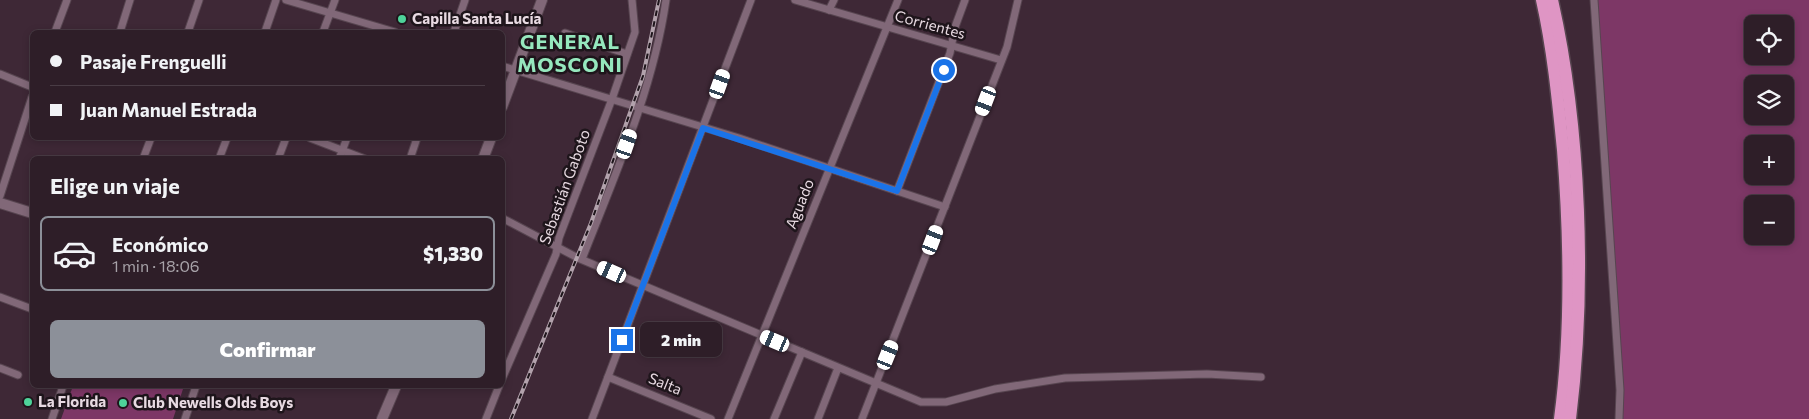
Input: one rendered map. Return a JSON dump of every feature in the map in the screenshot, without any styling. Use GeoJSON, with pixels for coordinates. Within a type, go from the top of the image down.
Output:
{"type":"FeatureCollection","features":[{"type":"Feature","properties":{"kind":"highway"},"geometry":{"type":"LineString","coordinates":[[1542,0],[1556,82],[1566,191],[1571,357]]}},
{"type":"Feature","properties":{"kind":"highway"},"geometry":{"type":"LineString","coordinates":[[1552,0],[1566,81],[1576,190],[1578,259],[1568,388],[1560,419]]}},
{"type":"Feature","properties":{"kind":"highway"},"geometry":{"type":"LineString","coordinates":[[1568,388],[1570,419]]}},
{"type":"Feature","properties":{"kind":"street"},"geometry":{"type":"LineString","coordinates":[[57,30],[67,0]]}},
{"type":"Feature","properties":{"kind":"street"},"geometry":{"type":"LineString","coordinates":[[121,30],[130,0]]}},
{"type":"Feature","properties":{"kind":"street"},"geometry":{"type":"LineString","coordinates":[[189,30],[199,0]]}},
{"type":"Feature","properties":{"kind":"street"},"geometry":{"type":"LineString","coordinates":[[266,30],[276,0]]}},
{"type":"Feature","properties":{"kind":"street"},"geometry":{"type":"LineString","coordinates":[[286,0],[379,30]]}},
{"type":"Feature","properties":{"kind":"street"},"geometry":{"type":"LineString","coordinates":[[324,30],[335,0]]}},
{"type":"Feature","properties":{"kind":"street"},"geometry":{"type":"LineString","coordinates":[[455,30],[465,0]]}},
{"type":"Feature","properties":{"kind":"street"},"geometry":{"type":"LineString","coordinates":[[505,99],[542,0]]}},
{"type":"Feature","properties":{"kind":"street","name":"Sebastián Gaboto"},"geometry":{"type":"LineString","coordinates":[[505,372],[558,246],[612,99],[636,23],[632,0]]}},
{"type":"Feature","properties":{"kind":"street"},"geometry":{"type":"LineString","coordinates":[[582,259],[640,108],[655,61],[666,0]]}},
{"type":"Feature","properties":{"kind":"street"},"geometry":{"type":"LineString","coordinates":[[592,419],[751,0]]}},
{"type":"Feature","properties":{"kind":"street","name":"Corrientes"},"geometry":{"type":"LineString","coordinates":[[794,0],[1001,60]]}},
{"type":"Feature","properties":{"kind":"street"},"geometry":{"type":"LineString","coordinates":[[829,10],[834,0]]}},
{"type":"Feature","properties":{"kind":"street","name":"Aguado"},"geometry":{"type":"LineString","coordinates":[[728,419],[898,0]]}},
{"type":"Feature","properties":{"kind":"street"},"geometry":{"type":"LineString","coordinates":[[897,191],[951,45],[965,0]]}},
{"type":"Feature","properties":{"kind":"street"},"geometry":{"type":"LineString","coordinates":[[862,419],[1001,60],[1014,23],[1018,0]]}},
{"type":"Feature","properties":{"kind":"street"},"geometry":{"type":"LineString","coordinates":[[1594,0],[1620,390],[1619,419]]}},
{"type":"Feature","properties":{"kind":"street"},"geometry":{"type":"LineString","coordinates":[[565,33],[627,54]]}},
{"type":"Feature","properties":{"kind":"street"},"geometry":{"type":"LineString","coordinates":[[505,67],[830,168],[945,207]]}},
{"type":"Feature","properties":{"kind":"street"},"geometry":{"type":"LineString","coordinates":[[0,74],[30,86]]}},
{"type":"Feature","properties":{"kind":"street"},"geometry":{"type":"LineString","coordinates":[[0,196],[30,104]]}},
{"type":"Feature","properties":{"kind":"street"},"geometry":{"type":"LineString","coordinates":[[144,156],[150,140]]}},
{"type":"Feature","properties":{"kind":"street"},"geometry":{"type":"LineString","coordinates":[[220,156],[226,140]]}},
{"type":"Feature","properties":{"kind":"street"},"geometry":{"type":"LineString","coordinates":[[279,156],[285,140]]}},
{"type":"Feature","properties":{"kind":"street"},"geometry":{"type":"LineString","coordinates":[[315,140],[357,156]]}},
{"type":"Feature","properties":{"kind":"street"},"geometry":{"type":"LineString","coordinates":[[340,156],[345,140]]}},
{"type":"Feature","properties":{"kind":"street"},"geometry":{"type":"LineString","coordinates":[[411,156],[416,140]]}},
{"type":"Feature","properties":{"kind":"street"},"geometry":{"type":"LineString","coordinates":[[484,156],[490,140]]}},
{"type":"Feature","properties":{"kind":"street"},"geometry":{"type":"LineString","coordinates":[[0,203],[30,212]]}},
{"type":"Feature","properties":{"kind":"street"},"geometry":{"type":"LineString","coordinates":[[505,220],[582,259],[920,402],[938,403],[996,390],[1065,378],[1207,374],[1261,377]]}},
{"type":"Feature","properties":{"kind":"street"},"geometry":{"type":"LineString","coordinates":[[0,297],[30,308]]}},
{"type":"Feature","properties":{"kind":"street"},"geometry":{"type":"LineString","coordinates":[[774,419],[802,352]]}},
{"type":"Feature","properties":{"kind":"street"},"geometry":{"type":"LineString","coordinates":[[0,368],[18,375]]}},
{"type":"Feature","properties":{"kind":"street"},"geometry":{"type":"LineString","coordinates":[[818,419],[838,368]]}},
{"type":"Feature","properties":{"kind":"street","name":"Salta"},"geometry":{"type":"LineString","coordinates":[[608,377],[711,419]]}},
{"type":"Feature","properties":{"kind":"street"},"geometry":{"type":"LineString","coordinates":[[52,419],[62,388]]}},
{"type":"Feature","properties":{"kind":"street"},"geometry":{"type":"LineString","coordinates":[[185,419],[195,388]]}},
{"type":"Feature","properties":{"kind":"street"},"geometry":{"type":"LineString","coordinates":[[382,419],[395,388]]}},
{"type":"Feature","properties":{"kind":"street"},"geometry":{"type":"LineString","coordinates":[[486,419],[498,388]]}},
{"type":"Feature","properties":{"kind":"shaded area"},"geometry":{"type":"Polygon","coordinates":[[[1595,0],[1809,0],[1809,419],[1619,419],[1595,0]]]}},
{"type":"Feature","properties":{"kind":"shaded area","name":"Club Newells Olds Boys"},"geometry":{"type":"Polygon","coordinates":[[[72,388],[183,388],[173,419],[61,419],[72,388]]]}},
{"type":"Feature","properties":{"kind":"railway"},"geometry":{"type":"LineString","coordinates":[[511,419],[591,223],[643,76],[659,0]]}},
{"type":"Feature","properties":{"kind":"place","name":"Capilla Santa Lucía"},"geometry":{"type":"Point","coordinates":[402,19]}},
{"type":"Feature","properties":{"kind":"place","name":"La Florida"},"geometry":{"type":"Point","coordinates":[28,402]}},
{"type":"Feature","properties":{"kind":"place","name":"Club Newells Olds Boys"},"geometry":{"type":"Point","coordinates":[123,403]}},
{"type":"Feature","properties":{"kind":"district","name":"GENERAL MOSCONI"},"geometry":{"type":"Point","coordinates":[570,54]}},
{"type":"Feature","properties":{"kind":"route"},"geometry":{"type":"LineString","coordinates":[[622,340],[703,128],[739,138],[897,191],[944,70]]}}]}
